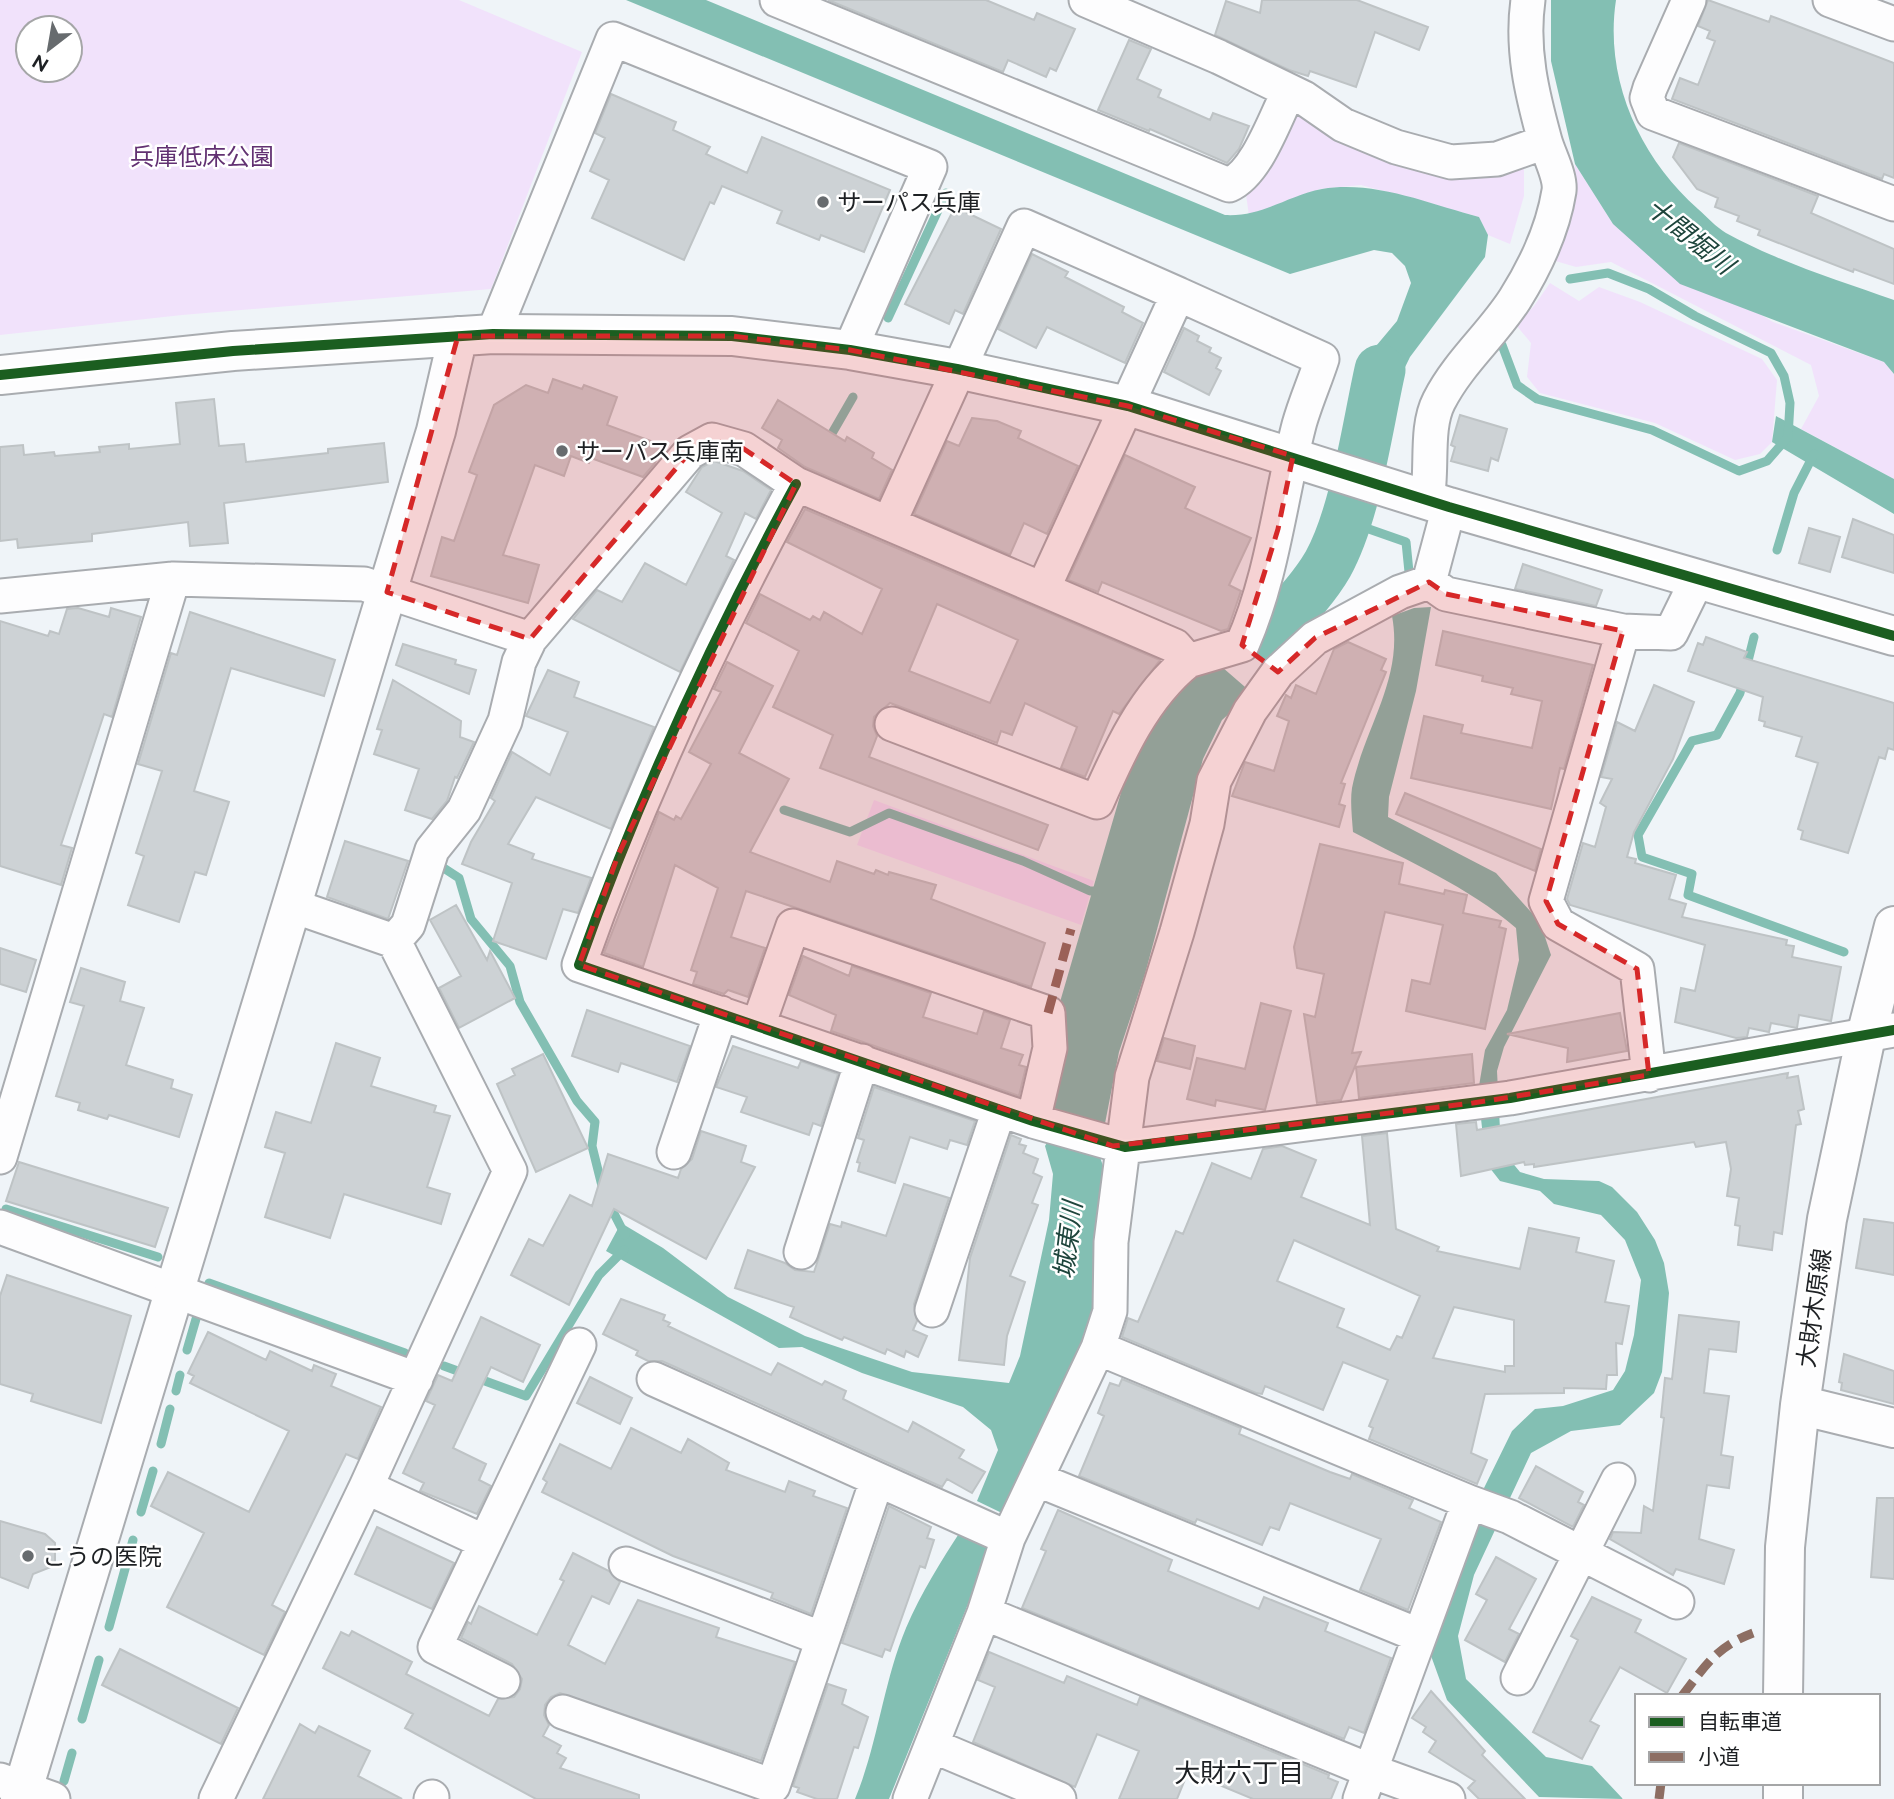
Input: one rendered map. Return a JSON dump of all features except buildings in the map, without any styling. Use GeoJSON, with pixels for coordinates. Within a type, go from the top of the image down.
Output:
{"type":"FeatureCollection","features":[{"type":"Feature","properties":{"kind":"street"},"geometry":{"type":"LineString","coordinates":[[777,0],[1229,186],[1242,180],[1289,91]]}},
{"type":"Feature","properties":{"kind":"street"},"geometry":{"type":"LineString","coordinates":[[1086,0],[1289,91],[1343,125],[1396,148],[1451,162],[1497,159],[1545,142]]}},
{"type":"Feature","properties":{"kind":"street"},"geometry":{"type":"LineString","coordinates":[[1417,586],[1432,473],[1431,433],[1437,403],[1462,362],[1514,300],[1544,245],[1560,188],[1528,75],[1524,24],[1528,0]]}},
{"type":"Feature","properties":{"kind":"street"},"geometry":{"type":"LineString","coordinates":[[1689,0],[1650,88],[1647,98],[1653,113],[1894,204]]}},
{"type":"Feature","properties":{"kind":"street"},"geometry":{"type":"LineString","coordinates":[[1830,0],[1894,24]]}},
{"type":"Feature","properties":{"kind":"street"},"geometry":{"type":"LineString","coordinates":[[24,1792],[436,431],[476,335],[612,39],[930,167],[850,350]]}},
{"type":"Feature","properties":{"kind":"street"},"geometry":{"type":"LineString","coordinates":[[889,523],[1024,226],[1322,359],[1299,425],[1301,459],[1253,619],[1242,645]]}},
{"type":"Feature","properties":{"kind":"street"},"geometry":{"type":"LineString","coordinates":[[1043,589],[1178,294]]}},
{"type":"Feature","properties":{"kind":"street"},"geometry":{"type":"LineString","coordinates":[[0,374],[233,351],[476,335],[732,336],[850,350],[957,369],[1128,406],[1427,500],[1894,636]]}},
{"type":"Feature","properties":{"kind":"street"},"geometry":{"type":"LineString","coordinates":[[394,941],[408,925],[432,850],[464,810],[505,720],[519,662],[530,639],[690,452],[712,440],[744,449],[796,484],[1175,646],[1188,661]]}},
{"type":"Feature","properties":{"kind":"street"},"geometry":{"type":"LineString","coordinates":[[796,484],[756,559],[618,855],[579,965],[999,1110],[1119,1147],[1510,1098],[1880,1033]]}},
{"type":"Feature","properties":{"kind":"street"},"geometry":{"type":"LineString","coordinates":[[910,1799],[985,1613],[1008,1538],[1098,1348],[1110,1311],[1111,1242],[1119,1147],[1132,1077],[1207,824],[1214,781],[1250,711],[1278,672],[1315,638],[1417,586],[1623,631],[1671,633],[1698,578]]}},
{"type":"Feature","properties":{"kind":"street"},"geometry":{"type":"LineString","coordinates":[[0,1157],[173,579]]}},
{"type":"Feature","properties":{"kind":"street"},"geometry":{"type":"LineString","coordinates":[[0,596],[173,579],[364,584],[530,639]]}},
{"type":"Feature","properties":{"kind":"street"},"geometry":{"type":"LineString","coordinates":[[1623,631],[1546,901],[1558,923],[1637,969],[1649,1075]]}},
{"type":"Feature","properties":{"kind":"street"},"geometry":{"type":"LineString","coordinates":[[892,724],[1097,802],[1122,745],[1171,675],[1188,661],[1242,645]]}},
{"type":"Feature","properties":{"kind":"street"},"geometry":{"type":"LineString","coordinates":[[1242,645],[1278,672]]}},
{"type":"Feature","properties":{"kind":"street"},"geometry":{"type":"LineString","coordinates":[[216,1799],[366,1487],[510,1171],[394,941],[293,906]]}},
{"type":"Feature","properties":{"kind":"street"},"geometry":{"type":"LineString","coordinates":[[758,1026],[793,926],[1048,1013],[1049,1048],[1038,1123]]}},
{"type":"Feature","properties":{"kind":"street","name":"大財木原線"},"geometry":{"type":"LineString","coordinates":[[1783,1694],[1785,1547],[1800,1405],[1827,1219],[1880,1033],[1894,926]]}},
{"type":"Feature","properties":{"kind":"street"},"geometry":{"type":"LineString","coordinates":[[674,1152],[721,1013]]}},
{"type":"Feature","properties":{"kind":"street"},"geometry":{"type":"LineString","coordinates":[[801,1252],[862,1061]]}},
{"type":"Feature","properties":{"kind":"street"},"geometry":{"type":"LineString","coordinates":[[932,1310],[999,1110]]}},
{"type":"Feature","properties":{"kind":"street"},"geometry":{"type":"LineString","coordinates":[[0,1227],[416,1379]]}},
{"type":"Feature","properties":{"kind":"street"},"geometry":{"type":"LineString","coordinates":[[503,1681],[435,1647],[579,1345]]}},
{"type":"Feature","properties":{"kind":"street"},"geometry":{"type":"LineString","coordinates":[[1098,1348],[1510,1517],[1676,1602]]}},
{"type":"Feature","properties":{"kind":"street"},"geometry":{"type":"LineString","coordinates":[[654,1379],[1008,1538]]}},
{"type":"Feature","properties":{"kind":"street"},"geometry":{"type":"LineString","coordinates":[[1800,1405],[1894,1428]]}},
{"type":"Feature","properties":{"kind":"street"},"geometry":{"type":"LineString","coordinates":[[1036,1479],[1418,1636]]}},
{"type":"Feature","properties":{"kind":"street"},"geometry":{"type":"LineString","coordinates":[[563,1712],[773,1786],[877,1480]]}},
{"type":"Feature","properties":{"kind":"street"},"geometry":{"type":"LineString","coordinates":[[1518,1678],[1618,1480]]}},
{"type":"Feature","properties":{"kind":"street"},"geometry":{"type":"LineString","coordinates":[[366,1487],[485,1542]]}},
{"type":"Feature","properties":{"kind":"street"},"geometry":{"type":"LineString","coordinates":[[1366,1785],[1469,1502]]}},
{"type":"Feature","properties":{"kind":"street"},"geometry":{"type":"LineString","coordinates":[[626,1563],[823,1639]]}},
{"type":"Feature","properties":{"kind":"street"},"geometry":{"type":"LineString","coordinates":[[985,1613],[1366,1785],[1448,1799]]}},
{"type":"Feature","properties":{"kind":"street"},"geometry":{"type":"LineString","coordinates":[[933,1746],[1059,1799]]}},
{"type":"Feature","properties":{"kind":"highlighted area"},"geometry":{"type":"Polygon","coordinates":[[[458,336],[732,336],[850,350],[1128,406],[1293,456],[1278,529],[1242,645],[1278,672],[1315,638],[1429,582],[1446,594],[1623,631],[1546,901],[1558,924],[1637,969],[1649,1075],[1473,1103],[1113,1146],[579,965],[618,855],[796,484],[744,449],[712,440],[690,452],[530,639],[387,592],[458,336]]]}},
{"type":"Feature","properties":{"kind":"green space","name":"兵庫低床公園"},"geometry":{"type":"Polygon","coordinates":[[[0,0],[459,0],[582,52],[491,289],[182,315],[0,335],[0,0]]]}},
{"type":"Feature","properties":{"kind":"green space"},"geometry":{"type":"Polygon","coordinates":[[[1293,102],[1454,173],[1524,168],[1524,196],[1510,244],[1488,235],[1479,217],[1361,185],[1320,189],[1249,216],[1245,187],[1293,102]]]}},
{"type":"Feature","properties":{"kind":"green space"},"geometry":{"type":"Polygon","coordinates":[[[1575,164],[1613,224],[1773,322],[1884,362],[1894,374],[1894,479],[1801,429],[1819,396],[1811,365],[1611,262],[1576,267],[1552,260],[1570,214],[1575,164]]]}},
{"type":"Feature","properties":{"kind":"green space"},"geometry":{"type":"Polygon","coordinates":[[[1550,283],[1579,301],[1599,287],[1640,302],[1762,359],[1777,380],[1772,442],[1760,454],[1735,460],[1655,423],[1540,393],[1527,377],[1531,343],[1516,325],[1550,283]]]}},
{"type":"Feature","properties":{"kind":"green space"},"geometry":{"type":"Polygon","coordinates":[[[874,800],[1094,881],[1081,925],[857,845],[874,800]]]}},
{"type":"Feature","properties":{"kind":"water"},"geometry":{"type":"Polygon","coordinates":[[[626,0],[706,0],[1225,215],[1251,213],[1309,192],[1342,187],[1382,190],[1479,217],[1488,235],[1485,257],[1410,357],[1390,398],[1379,440],[1357,434],[1364,394],[1366,358],[1397,321],[1411,283],[1405,266],[1392,253],[1374,250],[1290,274],[626,0]]]}},
{"type":"Feature","properties":{"kind":"water","name":"十間堀川"},"geometry":{"type":"Polygon","coordinates":[[[1551,0],[1616,0],[1615,58],[1630,114],[1659,165],[1677,188],[1715,225],[1787,262],[1894,300],[1894,374],[1884,362],[1680,284],[1613,224],[1575,164],[1551,61],[1551,0]]]}},
{"type":"Feature","properties":{"kind":"water"},"geometry":{"type":"Polygon","coordinates":[[[1776,416],[1894,479],[1894,514],[1772,442],[1776,416]]]}},
{"type":"Feature","properties":{"kind":"water"},"geometry":{"type":"Polygon","coordinates":[[[1431,607],[1416,691],[1389,797],[1388,817],[1496,873],[1540,922],[1551,955],[1504,1047],[1497,1071],[1501,1149],[1520,1172],[1544,1179],[1599,1181],[1612,1187],[1637,1212],[1655,1240],[1664,1263],[1669,1293],[1662,1372],[1654,1393],[1620,1425],[1571,1431],[1531,1453],[1474,1575],[1458,1636],[1466,1679],[1546,1757],[1592,1766],[1623,1799],[1539,1797],[1447,1700],[1430,1653],[1474,1527],[1484,1488],[1512,1431],[1535,1409],[1563,1406],[1613,1390],[1625,1371],[1634,1335],[1641,1280],[1625,1240],[1601,1215],[1554,1204],[1540,1191],[1500,1181],[1486,1163],[1478,1092],[1485,1050],[1507,1010],[1519,960],[1516,928],[1458,887],[1353,832],[1352,788],[1388,682],[1394,639],[1392,616],[1414,608],[1431,607]]]}},
{"type":"Feature","properties":{"kind":"water","name":"城東川"},"geometry":{"type":"Polygon","coordinates":[[[1222,667],[1252,693],[1222,720],[1203,759],[1145,974],[1119,1052],[1099,1154],[1104,1169],[1097,1310],[1087,1341],[1006,1515],[977,1501],[998,1450],[991,1430],[963,1407],[862,1373],[802,1347],[779,1348],[606,1251],[621,1223],[663,1248],[728,1297],[805,1336],[912,1372],[1009,1383],[1020,1356],[1049,1220],[1053,1174],[1045,1146],[1053,1133],[1058,1112],[1050,1102],[1060,1002],[1134,748],[1186,681],[1222,667]]]}},
{"type":"Feature","properties":{"kind":"water"},"geometry":{"type":"Polygon","coordinates":[[[962,1529],[994,1540],[889,1799],[855,1799],[906,1628],[932,1577],[962,1529]]]}},
{"type":"Feature","properties":{"kind":"waterway"},"geometry":{"type":"LineString","coordinates":[[888,318],[946,193]]}},
{"type":"Feature","properties":{"kind":"waterway"},"geometry":{"type":"LineString","coordinates":[[1502,345],[1517,385],[1537,399],[1652,430],[1739,471],[1767,461],[1788,437],[1790,403],[1784,376],[1771,353],[1695,316],[1649,289],[1608,273],[1570,279]]}},
{"type":"Feature","properties":{"kind":"waterway"},"geometry":{"type":"LineString","coordinates":[[1270,635],[1315,583],[1338,543],[1353,495],[1380,370]]}},
{"type":"Feature","properties":{"kind":"waterway"},"geometry":{"type":"LineString","coordinates":[[827,442],[853,397]]}},
{"type":"Feature","properties":{"kind":"waterway"},"geometry":{"type":"LineString","coordinates":[[1777,550],[1794,493],[1814,454]]}},
{"type":"Feature","properties":{"kind":"waterway"},"geometry":{"type":"LineString","coordinates":[[1346,521],[1406,542],[1410,582]]}},
{"type":"Feature","properties":{"kind":"waterway"},"geometry":{"type":"LineString","coordinates":[[1754,637],[1740,693],[1717,735],[1692,741],[1638,835],[1642,857],[1692,874],[1688,895],[1844,952]]}},
{"type":"Feature","properties":{"kind":"waterway"},"geometry":{"type":"LineString","coordinates":[[784,810],[850,832],[889,813],[1023,861],[1090,891],[1098,891]]}},
{"type":"Feature","properties":{"kind":"waterway"},"geometry":{"type":"LineString","coordinates":[[436,863],[459,878],[471,919],[510,966],[520,1002],[577,1101],[595,1122],[592,1146],[604,1194],[625,1235]]}},
{"type":"Feature","properties":{"kind":"waterway"},"geometry":{"type":"LineString","coordinates":[[6,1209],[158,1257]]}},
{"type":"Feature","properties":{"kind":"waterway"},"geometry":{"type":"LineString","coordinates":[[444,1366],[526,1396],[599,1275],[624,1250]]}},
{"type":"Feature","properties":{"kind":"waterway"},"geometry":{"type":"LineString","coordinates":[[209,1283],[405,1353]]}},
{"type":"Feature","properties":{"kind":"waterway"},"geometry":{"type":"LineString","coordinates":[[187,1350],[196,1319]]}},
{"type":"Feature","properties":{"kind":"waterway"},"geometry":{"type":"LineString","coordinates":[[176,1391],[180,1375]]}},
{"type":"Feature","properties":{"kind":"waterway"},"geometry":{"type":"LineString","coordinates":[[161,1444],[170,1409]]}},
{"type":"Feature","properties":{"kind":"waterway"},"geometry":{"type":"LineString","coordinates":[[141,1512],[153,1471]]}},
{"type":"Feature","properties":{"kind":"waterway"},"geometry":{"type":"LineString","coordinates":[[109,1627],[133,1540]]}},
{"type":"Feature","properties":{"kind":"waterway"},"geometry":{"type":"LineString","coordinates":[[82,1719],[99,1660]]}},
{"type":"Feature","properties":{"kind":"waterway"},"geometry":{"type":"LineString","coordinates":[[64,1781],[72,1753]]}},
{"type":"Feature","properties":{"kind":"marked path"},"geometry":{"type":"LineString","coordinates":[[1048,1013],[1071,929]]}},
{"type":"Feature","properties":{"kind":"marked path"},"geometry":{"type":"LineString","coordinates":[[1684,1694],[1705,1666],[1721,1651],[1753,1633]]}},
{"type":"Feature","properties":{"kind":"marked path"},"geometry":{"type":"LineString","coordinates":[[1659,1799],[1661,1785]]}},
{"type":"Feature","properties":{"kind":"cycle path"},"geometry":{"type":"LineString","coordinates":[[0,375],[233,351],[493,334],[732,336],[850,350],[957,369],[1128,406],[1449,507],[1894,636]]}},
{"type":"Feature","properties":{"kind":"cycle path"},"geometry":{"type":"LineString","coordinates":[[796,484],[735,601],[678,720],[626,842],[579,965],[1033,1121],[1125,1147],[1510,1098],[1894,1030]]}},
{"type":"Feature","properties":{"kind":"place","name":"サーパス兵庫"},"geometry":{"type":"Point","coordinates":[823,202]}},
{"type":"Feature","properties":{"kind":"place","name":"サーパス兵庫南"},"geometry":{"type":"Point","coordinates":[562,451]}},
{"type":"Feature","properties":{"kind":"place","name":"こうの医院"},"geometry":{"type":"Point","coordinates":[28,1556]}},
{"type":"Feature","properties":{"kind":"district","name":"大財六丁目"},"geometry":{"type":"Point","coordinates":[1239,1773]}}]}
